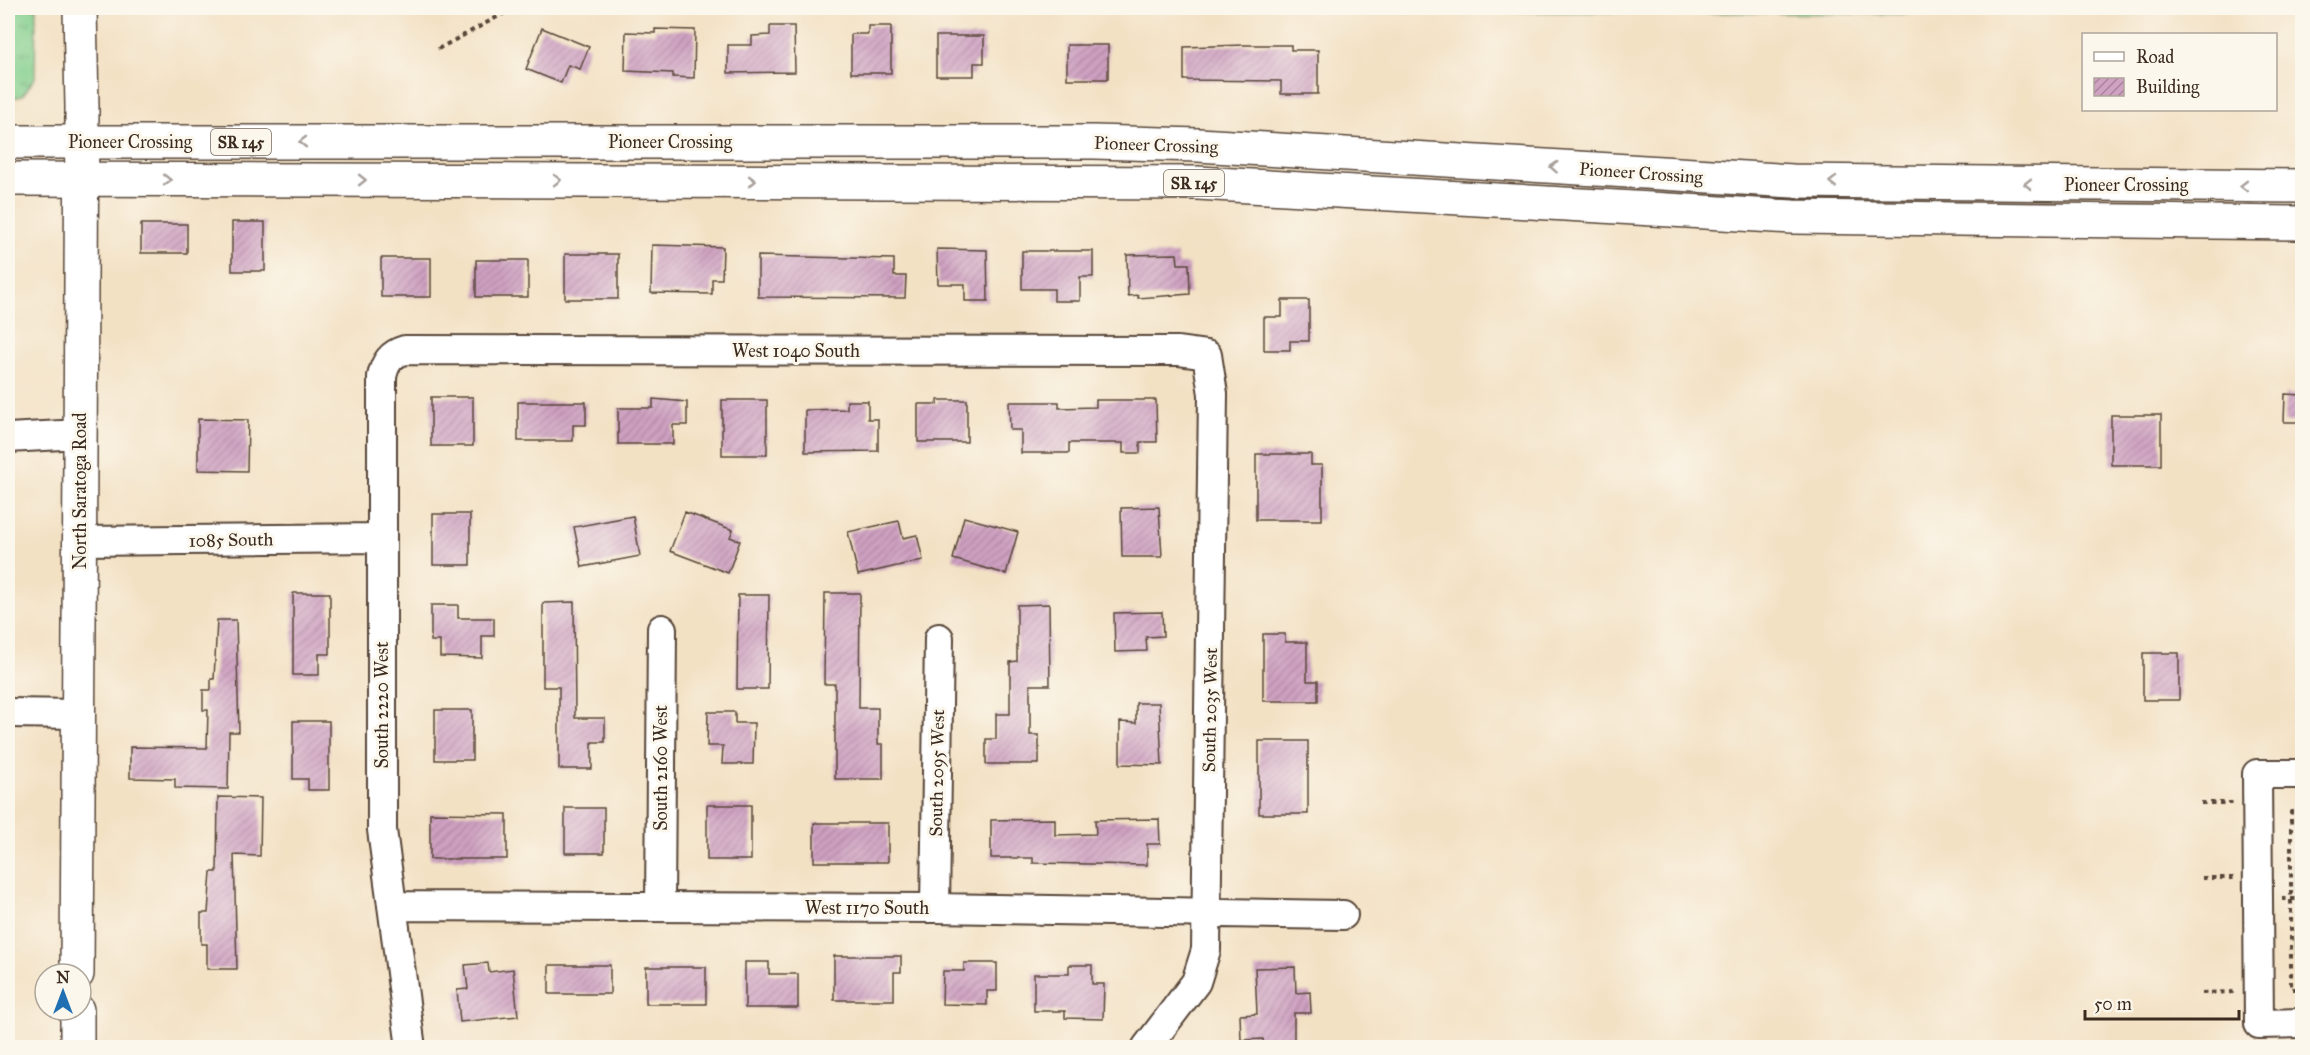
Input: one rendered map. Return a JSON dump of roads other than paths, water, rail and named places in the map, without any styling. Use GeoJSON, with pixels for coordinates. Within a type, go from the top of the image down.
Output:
{"type":"FeatureCollection","features":[{"type":"Feature","properties":{"kind":"main road","name":"North Saratoga Road"},"geometry":{"type":"LineString","coordinates":[[77,962],[82,179],[80,8]]}},
{"type":"Feature","properties":{"kind":"main road","name":"Pioneer Crossing"},"geometry":{"type":"LineString","coordinates":[[8,142],[1094,142],[1198,145],[1794,181],[2302,186]]}},
{"type":"Feature","properties":{"kind":"main road","name":"Pioneer Crossing"},"geometry":{"type":"LineString","coordinates":[[8,179],[1187,183],[1783,217],[2302,223]]}},
{"type":"Feature","properties":{"kind":"main road"},"geometry":{"type":"LineString","coordinates":[[77,1022],[77,1047]]}},
{"type":"Feature","properties":{"kind":"street","name":"West 1040 South"},"geometry":{"type":"LineString","coordinates":[[387,361],[396,353],[405,350],[1154,351],[1207,354]]}},
{"type":"Feature","properties":{"kind":"street","name":"South 2035 West"},"geometry":{"type":"LineString","coordinates":[[1146,1047],[1196,982],[1206,950],[1213,394],[1207,354]]}},
{"type":"Feature","properties":{"kind":"street","name":"South 2220 West"},"geometry":{"type":"LineString","coordinates":[[387,361],[382,377],[382,830],[411,1047]]}},
{"type":"Feature","properties":{"kind":"street"},"geometry":{"type":"LineString","coordinates":[[8,438],[80,434]]}},
{"type":"Feature","properties":{"kind":"street","name":"1085 South"},"geometry":{"type":"LineString","coordinates":[[80,541],[382,538]]}},
{"type":"Feature","properties":{"kind":"street","name":"South 2160 West"},"geometry":{"type":"LineString","coordinates":[[660,907],[662,629]]}},
{"type":"Feature","properties":{"kind":"street","name":"South 2095 West"},"geometry":{"type":"LineString","coordinates":[[935,908],[939,638]]}},
{"type":"Feature","properties":{"kind":"street"},"geometry":{"type":"LineString","coordinates":[[8,712],[79,714]]}},
{"type":"Feature","properties":{"kind":"street"},"geometry":{"type":"LineString","coordinates":[[2302,774],[2257,774],[2259,1024],[2302,1023]]}},
{"type":"Feature","properties":{"kind":"street","name":"West 1170 South"},"geometry":{"type":"LineString","coordinates":[[392,906],[935,908],[1343,915]]}}]}
